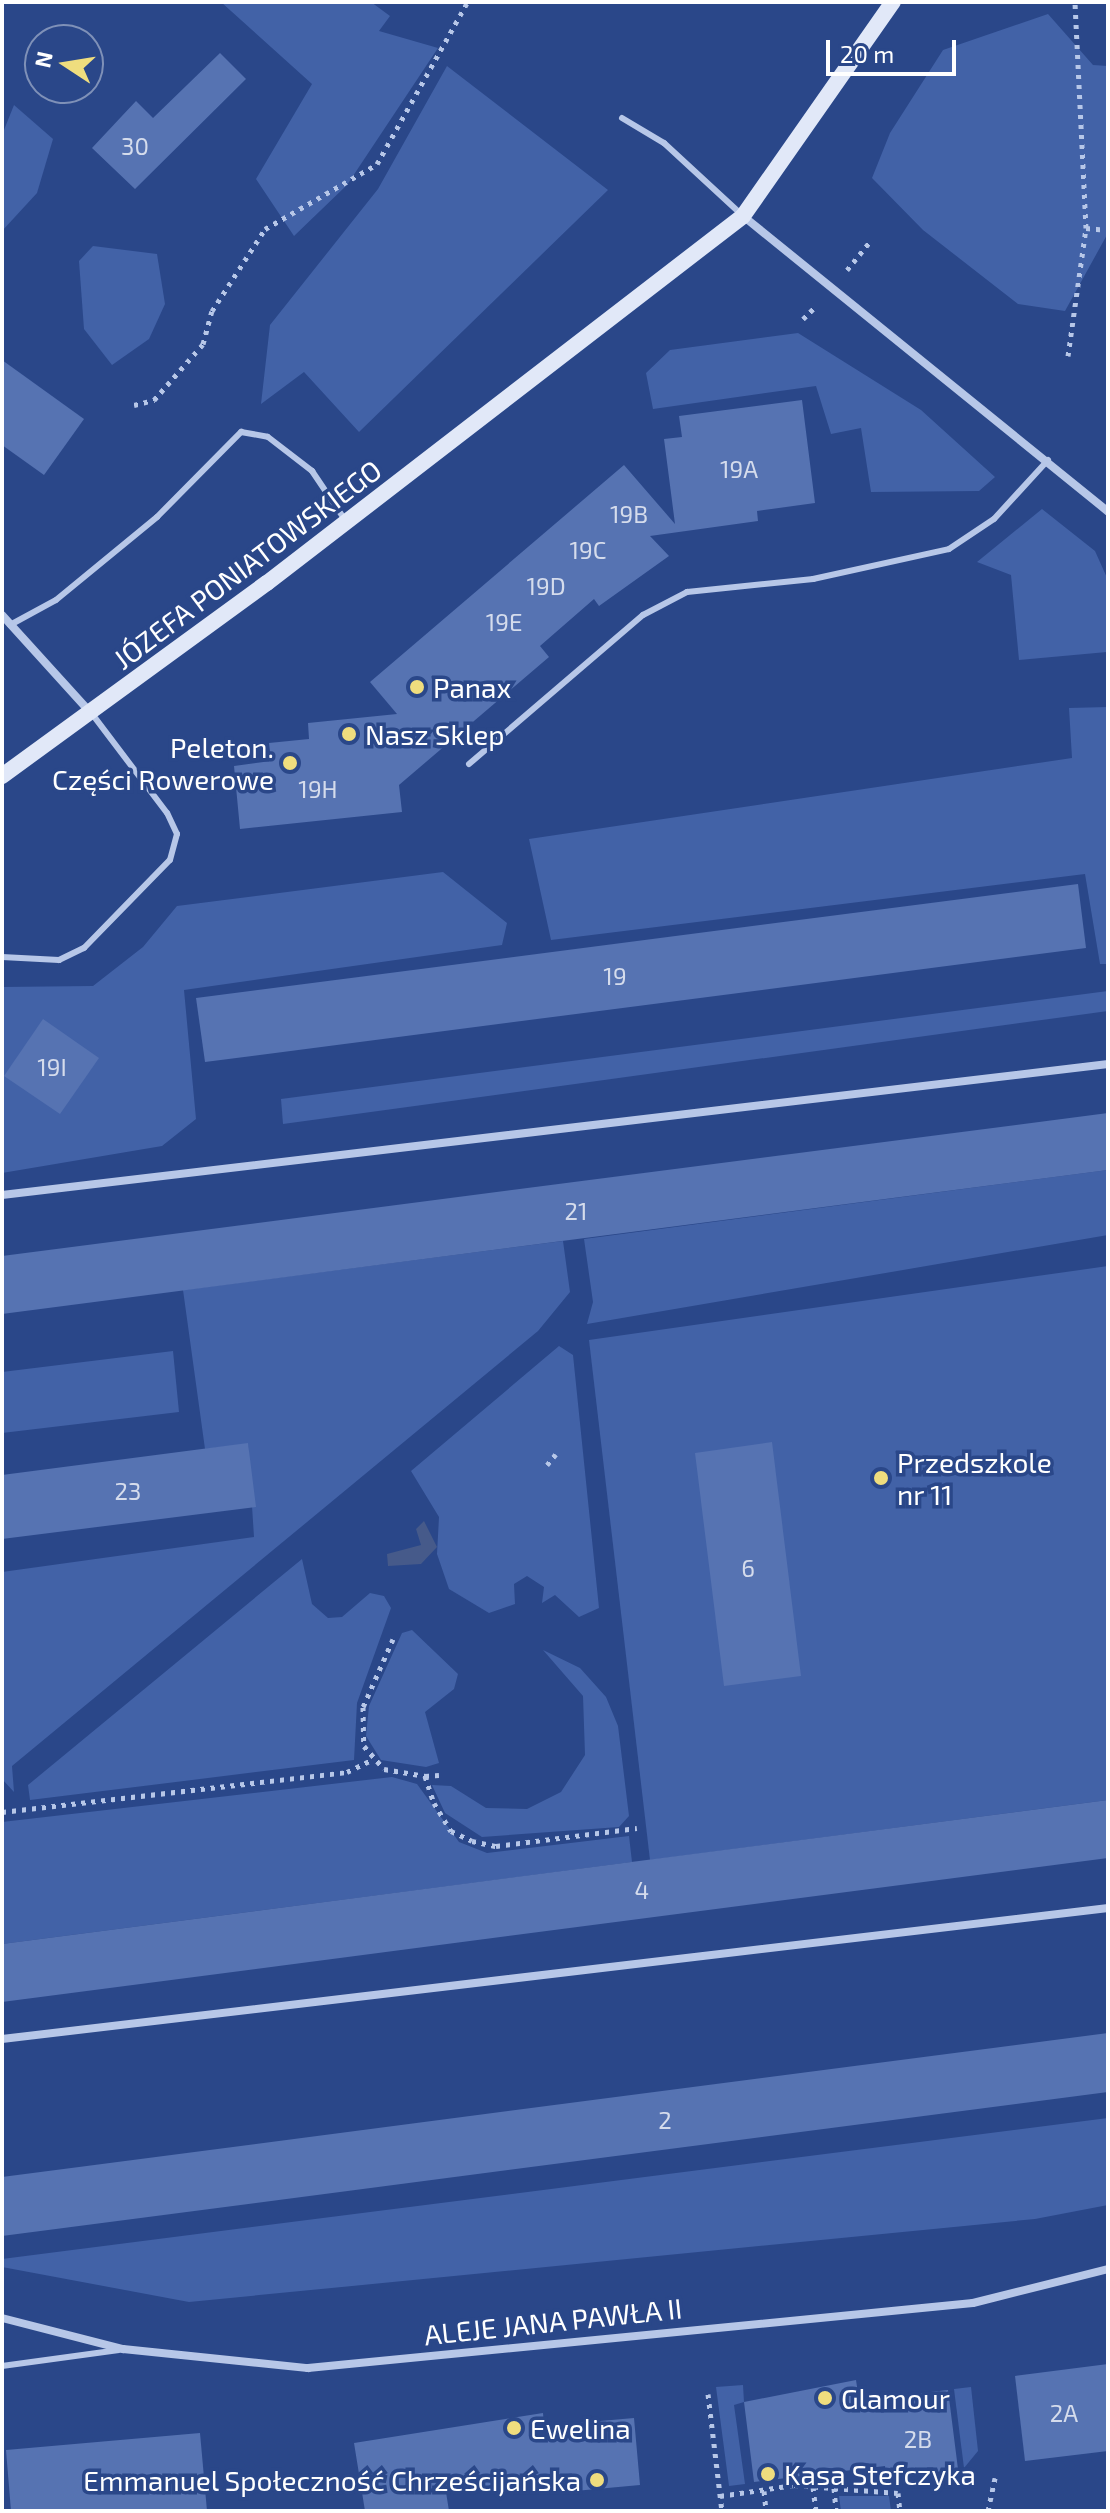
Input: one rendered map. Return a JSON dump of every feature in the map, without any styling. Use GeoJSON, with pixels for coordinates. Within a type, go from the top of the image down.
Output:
{"type":"FeatureCollection","features":[{"type":"Feature","properties":{"kind":"street"},"geometry":{"type":"LineString","coordinates":[[893,2],[743,216],[1048,460],[1108,512]]}},
{"type":"Feature","properties":{"kind":"street","name":"JÓZEFA PONIATOWSKIEGO"},"geometry":{"type":"LineString","coordinates":[[2,776],[92,714],[347,522],[743,216]]}},
{"type":"Feature","properties":{"kind":"street"},"geometry":{"type":"LineString","coordinates":[[2,615],[6,628],[92,714]]}},
{"type":"Feature","properties":{"kind":"street"},"geometry":{"type":"LineString","coordinates":[[2,1195],[1108,1064]]}},
{"type":"Feature","properties":{"kind":"street"},"geometry":{"type":"LineString","coordinates":[[2,2039],[1108,1908]]}},
{"type":"Feature","properties":{"kind":"street","name":"ALEJE JANA PAWŁA II"},"geometry":{"type":"LineString","coordinates":[[2,2318],[123,2349],[308,2368],[973,2303],[1108,2269]]}},
{"type":"Feature","properties":{"kind":"lane"},"geometry":{"type":"LineString","coordinates":[[622,118],[664,143],[743,216]]}},
{"type":"Feature","properties":{"kind":"lane"},"geometry":{"type":"LineString","coordinates":[[6,628],[56,600],[157,517],[241,432],[268,437],[312,471],[347,522]]}},
{"type":"Feature","properties":{"kind":"lane"},"geometry":{"type":"LineString","coordinates":[[469,764],[654,609],[687,592],[813,579],[949,549],[994,519],[1048,460]]}},
{"type":"Feature","properties":{"kind":"lane"},"geometry":{"type":"LineString","coordinates":[[2,957],[59,960],[84,948],[170,860],[177,834],[167,813],[92,714]]}},
{"type":"Feature","properties":{"kind":"lane"},"geometry":{"type":"LineString","coordinates":[[2,2366],[123,2349]]}},
{"type":"Feature","properties":{"kind":"path"},"geometry":{"type":"LineString","coordinates":[[1068,356],[1086,228],[1075,2]]}},
{"type":"Feature","properties":{"kind":"path"},"geometry":{"type":"LineString","coordinates":[[134,405],[154,400],[203,344],[212,311],[265,229],[377,164],[467,3]]}},
{"type":"Feature","properties":{"kind":"path"},"geometry":{"type":"LineString","coordinates":[[1086,228],[1108,230]]}},
{"type":"Feature","properties":{"kind":"path"},"geometry":{"type":"LineString","coordinates":[[547,1465],[556,1454]]}},
{"type":"Feature","properties":{"kind":"path"},"geometry":{"type":"LineString","coordinates":[[370,1761],[363,1707],[393,1639]]}},
{"type":"Feature","properties":{"kind":"path"},"geometry":{"type":"LineString","coordinates":[[2,1812],[347,1772],[370,1761],[425,1776],[439,1775]]}},
{"type":"Feature","properties":{"kind":"path"},"geometry":{"type":"LineString","coordinates":[[425,1776],[451,1831],[472,1841],[496,1846],[637,1828]]}},
{"type":"Feature","properties":{"kind":"path"},"geometry":{"type":"LineString","coordinates":[[708,2394],[722,2511]]}},
{"type":"Feature","properties":{"kind":"path"},"geometry":{"type":"LineString","coordinates":[[988,2511],[995,2478]]}},
{"type":"Feature","properties":{"kind":"path"},"geometry":{"type":"LineString","coordinates":[[720,2496],[813,2487],[898,2493],[900,2511]]}},
{"type":"Feature","properties":{"kind":"path"},"geometry":{"type":"LineString","coordinates":[[813,2487],[816,2511]]}},
{"type":"Feature","properties":{"kind":"path"},"geometry":{"type":"LineString","coordinates":[[834,2488],[836,2511]]}},
{"type":"Feature","properties":{"kind":"path"},"geometry":{"type":"LineString","coordinates":[[764,2491],[766,2511]]}},
{"type":"Feature","properties":{"kind":"shaded area"},"geometry":{"type":"Polygon","coordinates":[[[221,2],[371,2],[390,16],[379,31],[438,48],[347,185],[294,236],[256,179],[312,84],[221,2]]]}},
{"type":"Feature","properties":{"kind":"shaded area"},"geometry":{"type":"Polygon","coordinates":[[[1048,14],[1093,65],[1108,66],[1108,233],[1065,311],[1018,304],[923,230],[872,178],[890,133],[943,50],[1048,14]]]}},
{"type":"Feature","properties":{"kind":"shaded area"},"geometry":{"type":"Polygon","coordinates":[[[447,66],[608,190],[359,432],[304,372],[261,404],[270,325],[378,189],[447,66]]]}},
{"type":"Feature","properties":{"kind":"shaded area"},"geometry":{"type":"Polygon","coordinates":[[[14,105],[53,139],[37,193],[2,231],[2,135],[14,105]]]}},
{"type":"Feature","properties":{"kind":"shaded area"},"geometry":{"type":"Polygon","coordinates":[[[93,246],[157,254],[165,304],[149,339],[112,365],[84,329],[79,261],[93,246]]]}},
{"type":"Feature","properties":{"kind":"shaded area"},"geometry":{"type":"Polygon","coordinates":[[[798,333],[921,410],[995,477],[979,491],[871,492],[861,428],[831,434],[816,386],[653,409],[646,373],[670,350],[798,333]]]}},
{"type":"Feature","properties":{"kind":"shaded area"},"geometry":{"type":"Polygon","coordinates":[[[1042,509],[1095,551],[1108,580],[1107,652],[1019,660],[1011,575],[977,562],[1042,509]]]}},
{"type":"Feature","properties":{"kind":"shaded area"},"geometry":{"type":"Polygon","coordinates":[[[1108,707],[1108,964],[1100,964],[1085,874],[551,940],[529,839],[1072,758],[1069,708],[1108,707]]]}},
{"type":"Feature","properties":{"kind":"shaded area"},"geometry":{"type":"Polygon","coordinates":[[[443,872],[507,923],[502,945],[184,990],[196,1119],[162,1146],[2,1173],[2,987],[93,986],[143,947],[177,906],[443,872]]]}},
{"type":"Feature","properties":{"kind":"shaded area"},"geometry":{"type":"Polygon","coordinates":[[[1108,991],[1108,1011],[283,1124],[281,1099],[1108,991]]]}},
{"type":"Feature","properties":{"kind":"shaded area"},"geometry":{"type":"Polygon","coordinates":[[[1108,1170],[1108,1235],[587,1324],[593,1302],[584,1239],[1108,1170]]]}},
{"type":"Feature","properties":{"kind":"shaded area"},"geometry":{"type":"Polygon","coordinates":[[[563,1241],[570,1292],[538,1331],[12,1766],[14,1792],[2,1779],[2,1572],[254,1537],[248,1444],[205,1449],[183,1290],[563,1241]]]}},
{"type":"Feature","properties":{"kind":"shaded area","name":"Przedszkole nr 11"},"geometry":{"type":"Polygon","coordinates":[[[1108,1266],[1108,1800],[650,1860],[589,1340],[1108,1266]]]}},
{"type":"Feature","properties":{"kind":"shaded area"},"geometry":{"type":"Polygon","coordinates":[[[559,1346],[573,1355],[599,1608],[579,1617],[555,1595],[542,1603],[544,1587],[527,1576],[514,1584],[515,1604],[489,1613],[449,1589],[437,1554],[439,1517],[411,1471],[559,1346]]]}},
{"type":"Feature","properties":{"kind":"shaded area"},"geometry":{"type":"Polygon","coordinates":[[[173,1351],[179,1412],[2,1433],[2,1372],[173,1351]]]}},
{"type":"Feature","properties":{"kind":"shaded area"},"geometry":{"type":"Polygon","coordinates":[[[424,1521],[437,1547],[421,1564],[388,1566],[387,1554],[421,1545],[416,1529],[424,1521]]]}},
{"type":"Feature","properties":{"kind":"shaded area"},"geometry":{"type":"Polygon","coordinates":[[[302,1559],[312,1604],[328,1618],[342,1617],[370,1593],[384,1596],[391,1608],[357,1703],[354,1760],[30,1800],[28,1785],[302,1559]]]}},
{"type":"Feature","properties":{"kind":"shaded area"},"geometry":{"type":"Polygon","coordinates":[[[412,1630],[458,1674],[454,1689],[425,1712],[439,1763],[426,1767],[381,1760],[366,1736],[369,1706],[402,1633],[412,1630]]]}},
{"type":"Feature","properties":{"kind":"shaded area"},"geometry":{"type":"Polygon","coordinates":[[[543,1650],[580,1668],[606,1697],[618,1726],[629,1816],[619,1827],[482,1837],[445,1813],[432,1785],[451,1786],[486,1808],[527,1809],[561,1792],[585,1755],[583,1696],[543,1650]]]}},
{"type":"Feature","properties":{"kind":"shaded area"},"geometry":{"type":"Polygon","coordinates":[[[392,1777],[417,1784],[459,1842],[487,1853],[629,1836],[632,1862],[2,1944],[2,1822],[392,1777]]]}},
{"type":"Feature","properties":{"kind":"shaded area"},"geometry":{"type":"Polygon","coordinates":[[[1108,2118],[1108,2205],[1035,2219],[189,2302],[2,2267],[2,2259],[1108,2118]]]}},
{"type":"Feature","properties":{"kind":"shaded area"},"geometry":{"type":"Polygon","coordinates":[[[743,2385],[744,2402],[734,2405],[745,2484],[729,2486],[716,2387],[743,2385]]]}},
{"type":"Feature","properties":{"kind":"shaded area"},"geometry":{"type":"Polygon","coordinates":[[[971,2387],[978,2451],[964,2468],[954,2389],[971,2387]]]}},
{"type":"Feature","properties":{"kind":"shaded area"},"geometry":{"type":"Polygon","coordinates":[[[839,2496],[889,2496],[891,2511],[841,2511],[839,2496]]]}},
{"type":"Feature","properties":{"kind":"building"},"geometry":{"type":"Polygon","coordinates":[[[220,53],[246,79],[135,189],[92,148],[136,101],[153,118],[220,53]]]}},
{"type":"Feature","properties":{"kind":"building"},"geometry":{"type":"Polygon","coordinates":[[[2,360],[84,419],[44,475],[2,445],[2,360]]]}},
{"type":"Feature","properties":{"kind":"building"},"geometry":{"type":"Polygon","coordinates":[[[802,400],[815,503],[757,511],[758,521],[650,536],[669,556],[599,606],[594,599],[540,646],[549,657],[399,785],[402,812],[240,829],[234,766],[271,761],[269,743],[309,739],[308,723],[397,714],[370,682],[624,465],[675,524],[664,439],[682,437],[679,416],[802,400]]]}},
{"type":"Feature","properties":{"kind":"building"},"geometry":{"type":"Polygon","coordinates":[[[1078,884],[1086,948],[205,1062],[196,998],[1078,884]]]}},
{"type":"Feature","properties":{"kind":"building"},"geometry":{"type":"Polygon","coordinates":[[[43,1019],[99,1058],[60,1114],[4,1076],[43,1019]]]}},
{"type":"Feature","properties":{"kind":"building"},"geometry":{"type":"Polygon","coordinates":[[[1108,1113],[1108,1170],[2,1314],[2,1256],[1108,1113]]]}},
{"type":"Feature","properties":{"kind":"building"},"geometry":{"type":"Polygon","coordinates":[[[772,1442],[801,1676],[724,1686],[695,1453],[772,1442]]]}},
{"type":"Feature","properties":{"kind":"building"},"geometry":{"type":"Polygon","coordinates":[[[248,1443],[256,1507],[2,1539],[2,1475],[248,1443]]]}},
{"type":"Feature","properties":{"kind":"building"},"geometry":{"type":"Polygon","coordinates":[[[1108,1800],[1108,1858],[2,2002],[2,1944],[1108,1800]]]}},
{"type":"Feature","properties":{"kind":"building"},"geometry":{"type":"Polygon","coordinates":[[[1108,2033],[1108,2092],[2,2236],[2,2177],[1108,2033]]]}},
{"type":"Feature","properties":{"kind":"building"},"geometry":{"type":"Polygon","coordinates":[[[1108,2364],[1108,2451],[1025,2461],[1015,2376],[1108,2364]]]}},
{"type":"Feature","properties":{"kind":"building"},"geometry":{"type":"Polygon","coordinates":[[[856,2380],[859,2400],[948,2390],[958,2469],[886,2479],[885,2466],[754,2482],[744,2402],[856,2380]]]}},
{"type":"Feature","properties":{"kind":"building"},"geometry":{"type":"Polygon","coordinates":[[[543,2413],[544,2426],[634,2418],[640,2485],[553,2493],[551,2477],[446,2492],[449,2511],[365,2511],[354,2443],[543,2413]]]}},
{"type":"Feature","properties":{"kind":"building"},"geometry":{"type":"Polygon","coordinates":[[[200,2433],[207,2511],[11,2511],[6,2450],[200,2433]]]}},
{"type":"Feature","properties":{"kind":"place","name":"Panax"},"geometry":{"type":"Point","coordinates":[417,687]}},
{"type":"Feature","properties":{"kind":"place","name":"Nasz Sklep"},"geometry":{"type":"Point","coordinates":[349,734]}},
{"type":"Feature","properties":{"kind":"place","name":"Peleton. Części Rowerowe"},"geometry":{"type":"Point","coordinates":[290,763]}},
{"type":"Feature","properties":{"kind":"place","name":"Przedszkole nr 11"},"geometry":{"type":"Point","coordinates":[881,1478]}},
{"type":"Feature","properties":{"kind":"place","name":"Glamour"},"geometry":{"type":"Point","coordinates":[825,2398]}},
{"type":"Feature","properties":{"kind":"place","name":"Ewelina"},"geometry":{"type":"Point","coordinates":[514,2428]}},
{"type":"Feature","properties":{"kind":"place","name":"Kasa Stefczyka"},"geometry":{"type":"Point","coordinates":[768,2474]}},
{"type":"Feature","properties":{"kind":"place","name":"Emmanuel Społeczność Chrześcijańska"},"geometry":{"type":"Point","coordinates":[597,2480]}}]}
